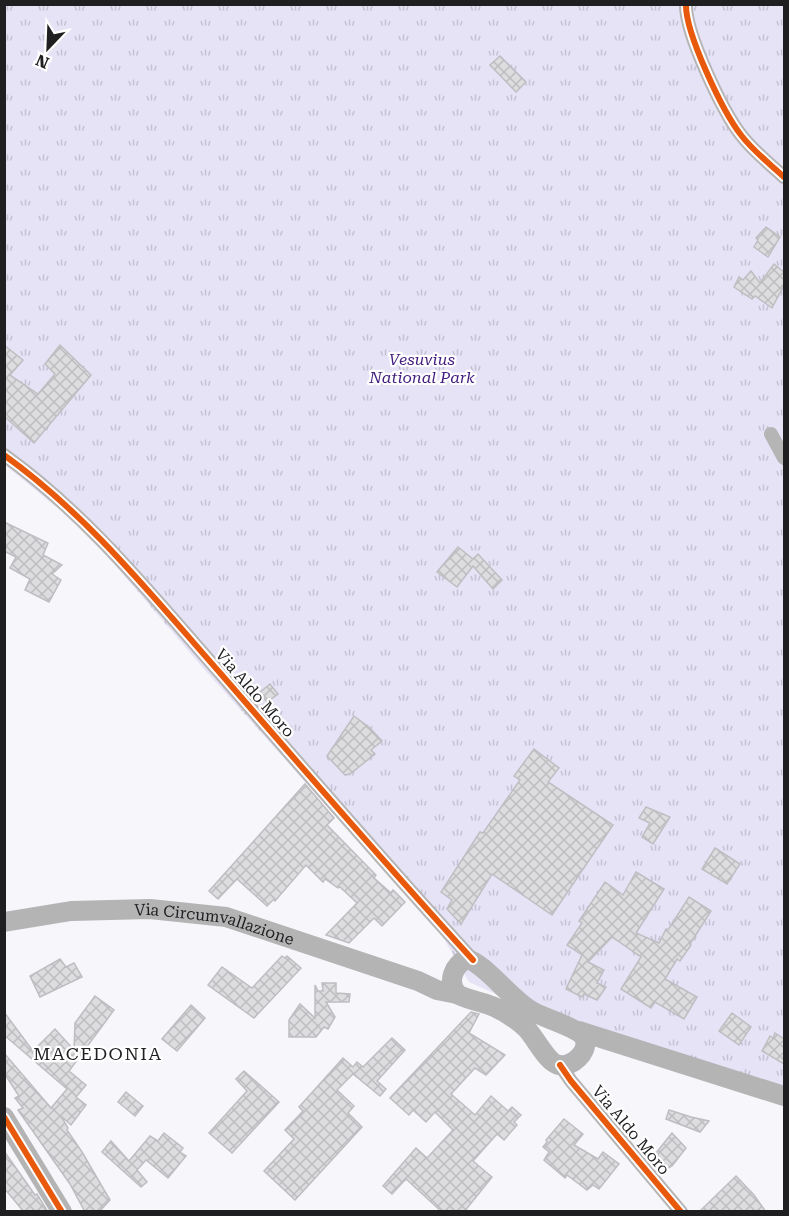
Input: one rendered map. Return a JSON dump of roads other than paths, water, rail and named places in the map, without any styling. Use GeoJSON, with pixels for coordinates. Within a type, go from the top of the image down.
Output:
{"type":"FeatureCollection","features":[{"type":"Feature","properties":{"kind":"main road","name":"Via Circumvallazione"},"geometry":{"type":"LineString","coordinates":[[4,922],[71,911],[150,909],[226,917],[418,981],[437,990],[493,1006],[514,1018],[528,1030],[552,1062],[560,1065]]}},
{"type":"Feature","properties":{"kind":"main road"},"geometry":{"type":"LineString","coordinates":[[418,981],[460,967],[480,964],[528,1010],[543,1018],[581,1046],[615,1043],[784,1096]]}},
{"type":"Feature","properties":{"kind":"main road"},"geometry":{"type":"LineString","coordinates":[[457,994],[452,984],[460,967]]}},
{"type":"Feature","properties":{"kind":"main road"},"geometry":{"type":"LineString","coordinates":[[560,1065],[570,1063],[581,1046]]}},
{"type":"Feature","properties":{"kind":"main road"},"geometry":{"type":"LineString","coordinates":[[4,1117],[62,1212]]}},
{"type":"Feature","properties":{"kind":"street"},"geometry":{"type":"LineString","coordinates":[[686,4],[686,15],[694,39],[723,107],[741,136],[784,177]]}},
{"type":"Feature","properties":{"kind":"street"},"geometry":{"type":"LineString","coordinates":[[771,434],[784,458]]}},
{"type":"Feature","properties":{"kind":"street","name":"Via Aldo Moro"},"geometry":{"type":"LineString","coordinates":[[4,455],[71,510],[110,549],[449,935],[460,967]]}},
{"type":"Feature","properties":{"kind":"street","name":"Via Aldo Moro"},"geometry":{"type":"LineString","coordinates":[[581,1046],[579,1077],[582,1093]]}},
{"type":"Feature","properties":{"kind":"street","name":"Via Aldo Moro"},"geometry":{"type":"LineString","coordinates":[[560,1065],[681,1212]]}},
{"type":"Feature","properties":{"kind":"district","name":"MACEDONIA"},"geometry":{"type":"Point","coordinates":[98,1053]}},
{"type":"Feature","properties":{"kind":"park label","name":"Vesuvius National Park"},"geometry":{"type":"Point","coordinates":[422,368]}}]}
